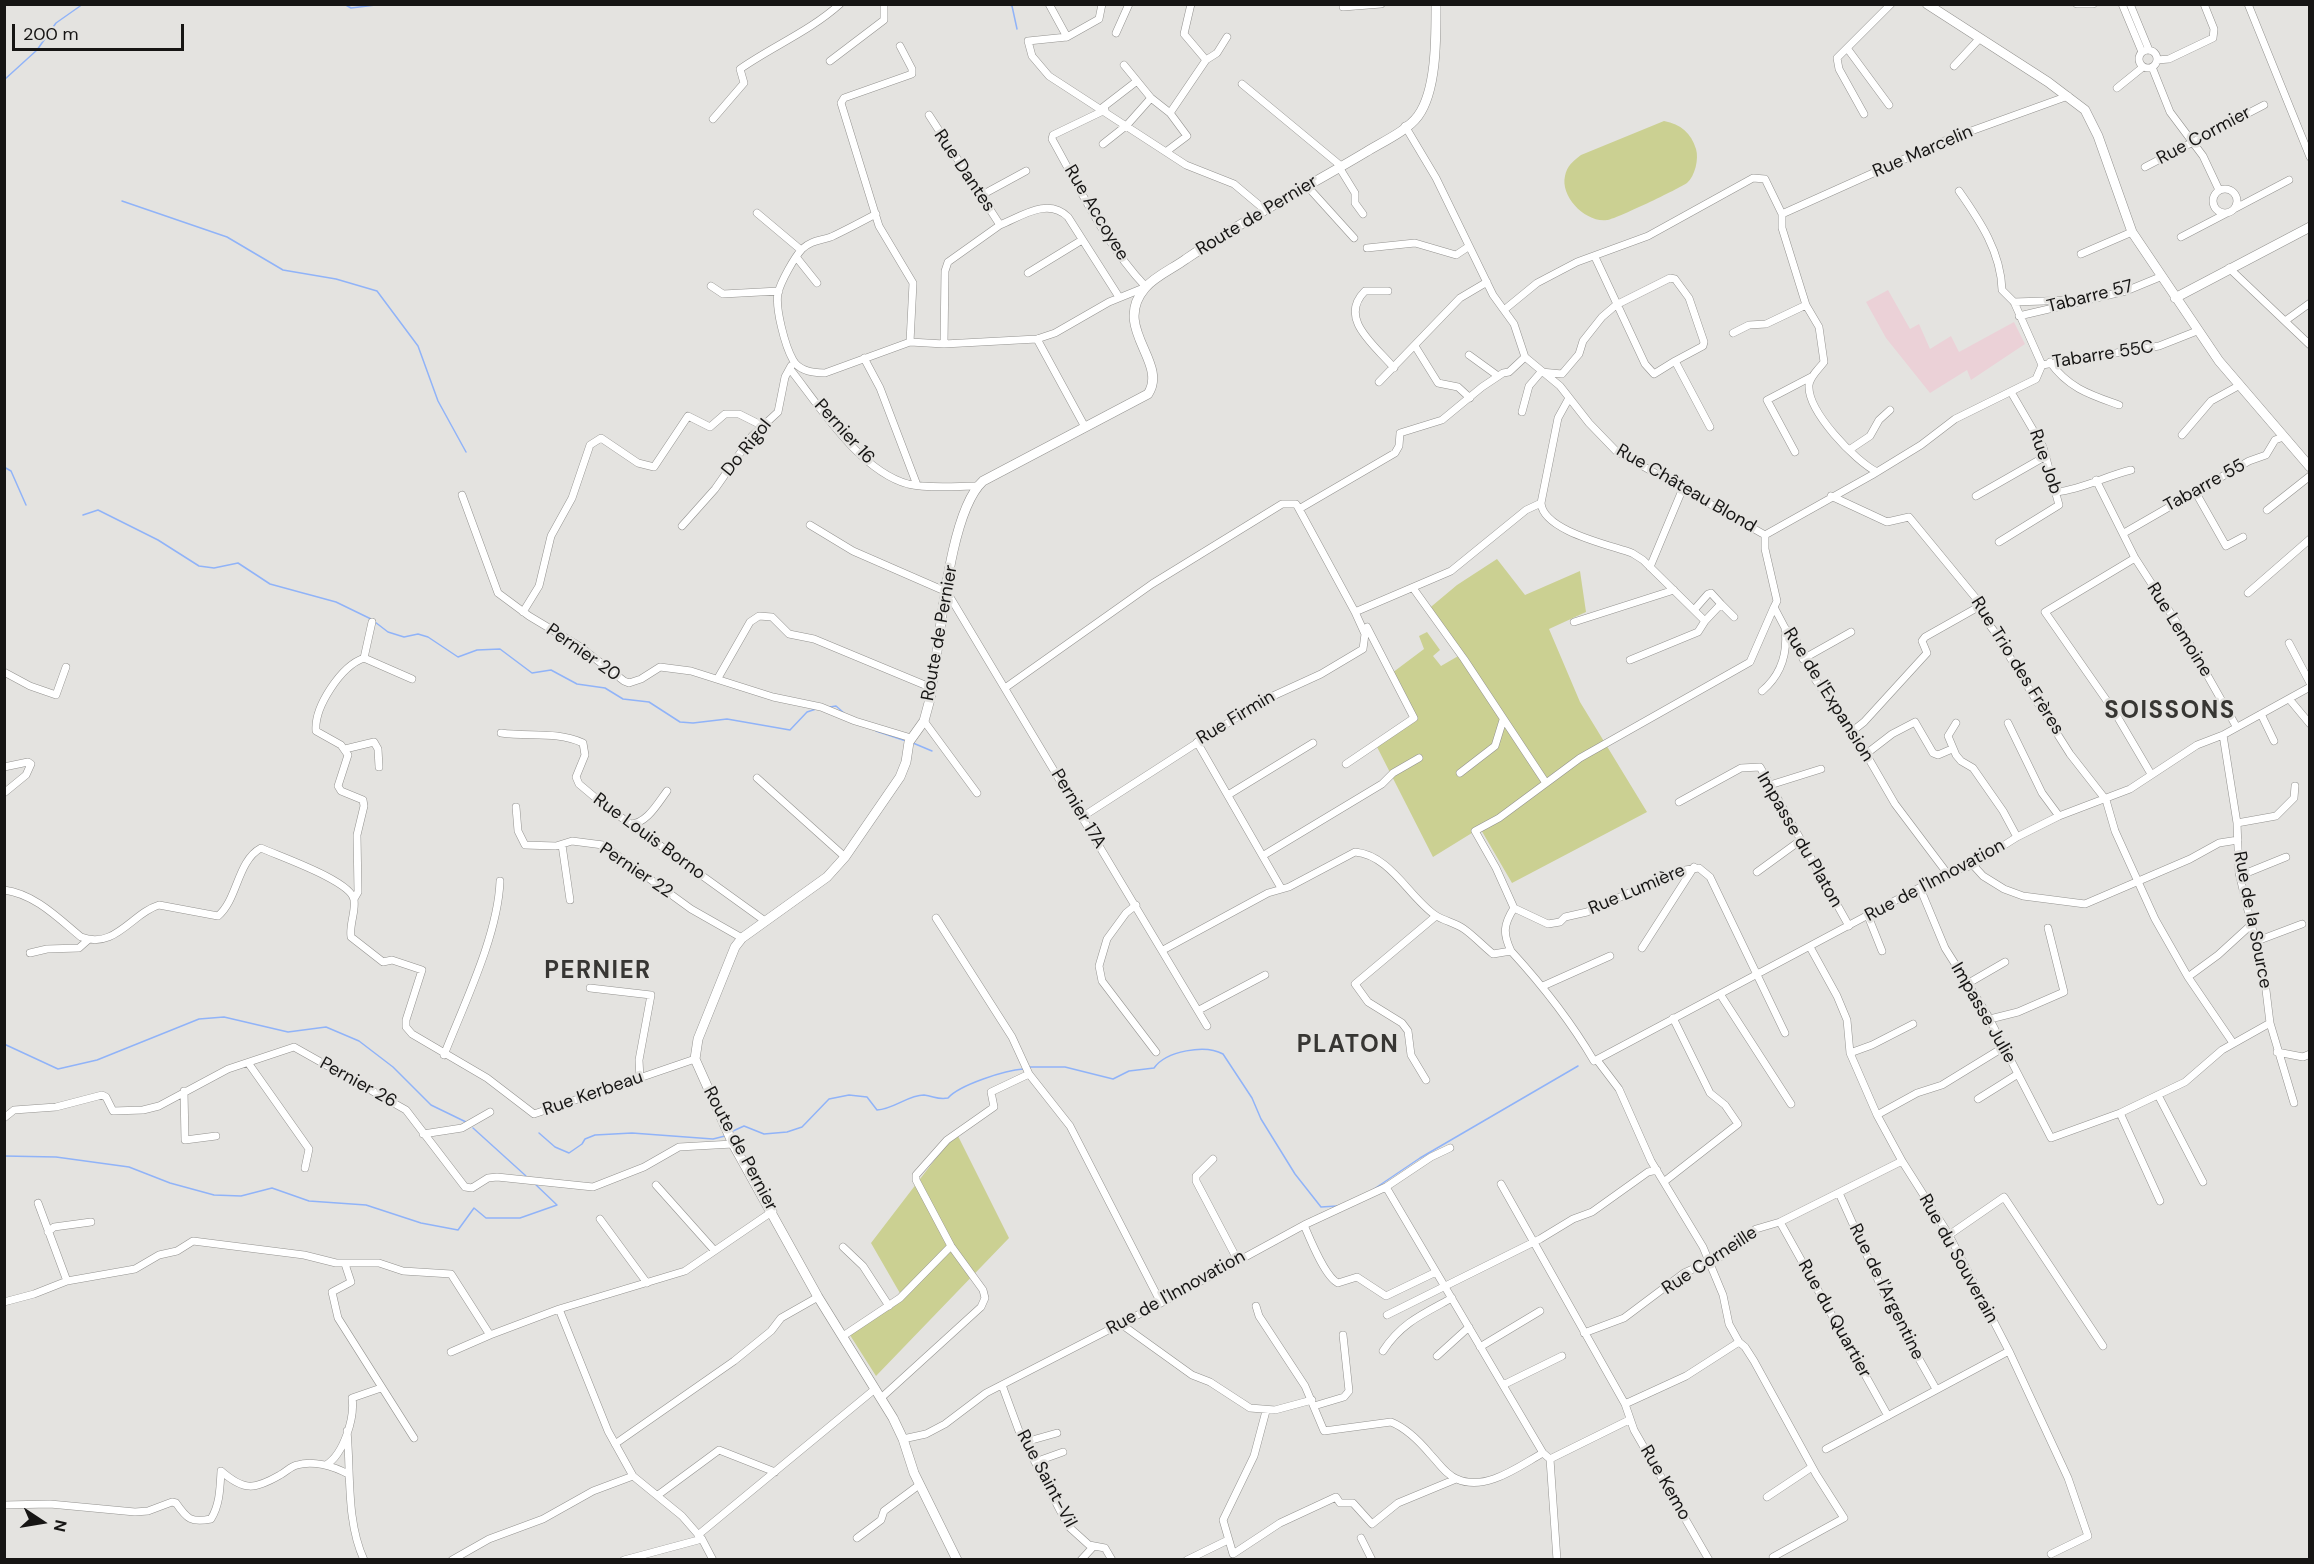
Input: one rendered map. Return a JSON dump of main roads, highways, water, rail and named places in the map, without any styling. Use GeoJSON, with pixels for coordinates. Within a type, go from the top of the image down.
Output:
{"type":"FeatureCollection","features":[{"type":"Feature","properties":{"kind":"waterway"},"geometry":{"type":"LineString","coordinates":[[4,80],[37,50],[56,23],[83,4]]}},
{"type":"Feature","properties":{"kind":"waterway"},"geometry":{"type":"LineString","coordinates":[[344,4],[351,8],[384,4]]}},
{"type":"Feature","properties":{"kind":"waterway"},"geometry":{"type":"LineString","coordinates":[[1008,4],[1012,6],[1017,29]]}},
{"type":"Feature","properties":{"kind":"waterway"},"geometry":{"type":"LineString","coordinates":[[122,201],[227,237],[283,270],[336,279],[377,291],[418,346],[438,401],[466,452]]}},
{"type":"Feature","properties":{"kind":"waterway"},"geometry":{"type":"LineString","coordinates":[[4,467],[11,471],[26,505]]}},
{"type":"Feature","properties":{"kind":"waterway"},"geometry":{"type":"LineString","coordinates":[[83,515],[98,510],[158,540],[199,566],[214,568],[238,563],[270,584],[336,602],[371,619]]}},
{"type":"Feature","properties":{"kind":"waterway"},"geometry":{"type":"LineString","coordinates":[[375,622],[388,632],[404,637],[418,634],[428,637],[458,657],[477,650],[500,649],[532,673],[551,670],[577,684],[605,688],[623,699],[649,702],[680,722],[693,723],[727,719],[790,730],[807,712],[816,709]]}},
{"type":"Feature","properties":{"kind":"waterway"},"geometry":{"type":"LineString","coordinates":[[830,707],[836,706],[844,713]]}},
{"type":"Feature","properties":{"kind":"waterway"},"geometry":{"type":"LineString","coordinates":[[876,731],[906,741]]}},
{"type":"Feature","properties":{"kind":"waterway"},"geometry":{"type":"LineString","coordinates":[[913,743],[932,751]]}},
{"type":"Feature","properties":{"kind":"waterway"},"geometry":{"type":"LineString","coordinates":[[4,1044],[58,1069],[97,1060],[199,1019],[224,1017],[288,1032],[326,1027],[359,1041],[393,1067],[431,1105],[466,1122]]}},
{"type":"Feature","properties":{"kind":"waterway"},"geometry":{"type":"LineString","coordinates":[[1029,1067],[1065,1067],[1113,1079],[1129,1071],[1154,1068],[1176,1053],[1206,1050],[1223,1054],[1252,1098],[1261,1119],[1295,1174],[1321,1207],[1337,1206]]}},
{"type":"Feature","properties":{"kind":"waterway"},"geometry":{"type":"LineString","coordinates":[[1374,1189],[1420,1158],[1578,1066]]}},
{"type":"Feature","properties":{"kind":"waterway"},"geometry":{"type":"LineString","coordinates":[[733,1131],[744,1126],[764,1134],[787,1132],[802,1127],[829,1099],[849,1095],[867,1097],[877,1110],[918,1096],[948,1098],[962,1088],[983,1079],[1023,1069]]}},
{"type":"Feature","properties":{"kind":"waterway"},"geometry":{"type":"LineString","coordinates":[[473,1128],[526,1176]]}},
{"type":"Feature","properties":{"kind":"waterway"},"geometry":{"type":"LineString","coordinates":[[539,1133],[555,1147],[569,1153],[585,1139],[595,1135],[632,1133],[713,1139],[725,1136]]}},
{"type":"Feature","properties":{"kind":"waterway"},"geometry":{"type":"LineString","coordinates":[[4,1156],[56,1157],[129,1167],[170,1183],[214,1195],[241,1196],[272,1188],[309,1201],[366,1205],[421,1223],[458,1230],[474,1208],[486,1218],[520,1218],[557,1205],[534,1183]]}},
{"type":"Feature","properties":{"kind":"district","name":"SOISSONS"},"geometry":{"type":"Point","coordinates":[2170,712]}},
{"type":"Feature","properties":{"kind":"district","name":"PERNIER"},"geometry":{"type":"Point","coordinates":[598,972]}},
{"type":"Feature","properties":{"kind":"district","name":"PLATON"},"geometry":{"type":"Point","coordinates":[1348,1046]}}]}
